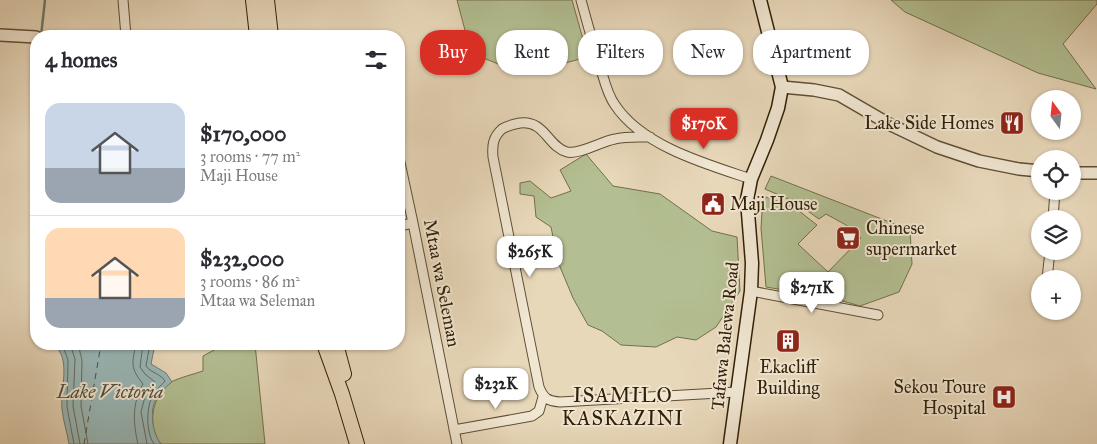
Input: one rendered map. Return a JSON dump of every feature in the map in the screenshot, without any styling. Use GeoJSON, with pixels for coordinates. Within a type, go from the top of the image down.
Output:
{"type":"FeatureCollection","features":[{"type":"Feature","properties":{"kind":"main road"},"geometry":{"type":"LineString","coordinates":[[253,0],[256,30]]}},
{"type":"Feature","properties":{"kind":"main road"},"geometry":{"type":"LineString","coordinates":[[267,0],[270,30]]}},
{"type":"Feature","properties":{"kind":"main road","name":"Tafawa Balewa Road"},"geometry":{"type":"LineString","coordinates":[[730,444],[751,291],[752,263],[747,200],[751,179],[778,108],[782,87],[760,0]]}},
{"type":"Feature","properties":{"kind":"main road"},"geometry":{"type":"LineString","coordinates":[[326,350],[342,394],[356,444]]}},
{"type":"Feature","properties":{"kind":"main road"},"geometry":{"type":"LineString","coordinates":[[338,350],[363,444]]}},
{"type":"Feature","properties":{"kind":"street"},"geometry":{"type":"LineString","coordinates":[[123,0],[126,30]]}},
{"type":"Feature","properties":{"kind":"street"},"geometry":{"type":"LineString","coordinates":[[581,0],[606,87],[614,104],[627,121],[650,137],[708,164],[751,179]]}},
{"type":"Feature","properties":{"kind":"street"},"geometry":{"type":"LineString","coordinates":[[0,35],[30,37]]}},
{"type":"Feature","properties":{"kind":"street"},"geometry":{"type":"LineString","coordinates":[[782,87],[839,95],[889,124],[937,147],[979,161],[1031,171]]}},
{"type":"Feature","properties":{"kind":"street"},"geometry":{"type":"LineString","coordinates":[[454,430],[532,416],[540,411],[543,398],[539,387],[493,157],[493,140],[504,128],[525,122],[536,125],[559,147],[568,152],[578,151],[614,139],[632,136],[650,137]]}},
{"type":"Feature","properties":{"kind":"street"},"geometry":{"type":"LineString","coordinates":[[1081,173],[1097,173]]}},
{"type":"Feature","properties":{"kind":"street","name":"Mtaa wa Seleman"},"geometry":{"type":"LineString","coordinates":[[405,185],[457,444]]}},
{"type":"Feature","properties":{"kind":"street"},"geometry":{"type":"LineString","coordinates":[[405,224],[413,222]]}},
{"type":"Feature","properties":{"kind":"street"},"geometry":{"type":"LineString","coordinates":[[751,291],[878,315]]}},
{"type":"Feature","properties":{"kind":"street"},"geometry":{"type":"LineString","coordinates":[[543,398],[551,402],[560,402],[737,392]]}},
{"type":"Feature","properties":{"kind":"green space"},"geometry":{"type":"Polygon","coordinates":[[[457,0],[572,0],[580,30],[578,30],[578,60],[568,62],[568,30],[496,30],[496,63],[486,59],[486,30],[465,30],[457,0]]]}},
{"type":"Feature","properties":{"kind":"green space"},"geometry":{"type":"Polygon","coordinates":[[[891,0],[1097,0],[1097,4],[1063,44],[1096,89],[1038,73],[905,12],[891,0]]]}},
{"type":"Feature","properties":{"kind":"green space"},"geometry":{"type":"Polygon","coordinates":[[[586,154],[613,186],[660,194],[712,231],[737,237],[740,291],[716,327],[696,340],[677,337],[656,347],[621,345],[602,331],[588,325],[573,298],[558,262],[551,227],[536,217],[534,196],[520,194],[520,183],[530,181],[551,198],[571,191],[560,170],[586,154]]]}},
{"type":"Feature","properties":{"kind":"green space"},"geometry":{"type":"Polygon","coordinates":[[[771,176],[910,230],[912,264],[899,292],[860,306],[836,299],[766,287],[761,228],[763,196],[794,207],[817,225],[798,244],[828,272],[861,238],[846,225],[826,214],[819,219],[795,202],[765,189],[771,176]]]}},
{"type":"Feature","properties":{"kind":"green space"},"geometry":{"type":"Polygon","coordinates":[[[214,350],[256,350],[265,444],[161,444],[156,437],[153,419],[156,401],[160,393],[173,381],[203,371],[203,356],[214,350]]]}},
{"type":"Feature","properties":{"kind":"water","name":"Lake Victoria"},"geometry":{"type":"Polygon","coordinates":[[[59,350],[154,350],[151,364],[166,373],[172,382],[159,395],[153,408],[155,434],[161,444],[69,444],[62,409],[64,365],[59,350]]]}},
{"type":"Feature","properties":{"kind":"waterway"},"geometry":{"type":"LineString","coordinates":[[42,30],[45,0]]}},
{"type":"Feature","properties":{"kind":"ferry route"},"geometry":{"type":"LineString","coordinates":[[84,444],[100,350]]}},
{"type":"Feature","properties":{"kind":"place","name":"Lake Side Homes"},"geometry":{"type":"Point","coordinates":[1012,123]}},
{"type":"Feature","properties":{"kind":"place","name":"Maji House"},"geometry":{"type":"Point","coordinates":[713,204]}},
{"type":"Feature","properties":{"kind":"place","name":"Chinese supermarket"},"geometry":{"type":"Point","coordinates":[848,238]}},
{"type":"Feature","properties":{"kind":"place","name":"Ekacliff Building"},"geometry":{"type":"Point","coordinates":[788,341]}},
{"type":"Feature","properties":{"kind":"place","name":"Sekou Toure Hospital"},"geometry":{"type":"Point","coordinates":[1004,397]}},
{"type":"Feature","properties":{"kind":"district","name":"ISAMILO KASKAZINI"},"geometry":{"type":"Point","coordinates":[623,406]}}]}
